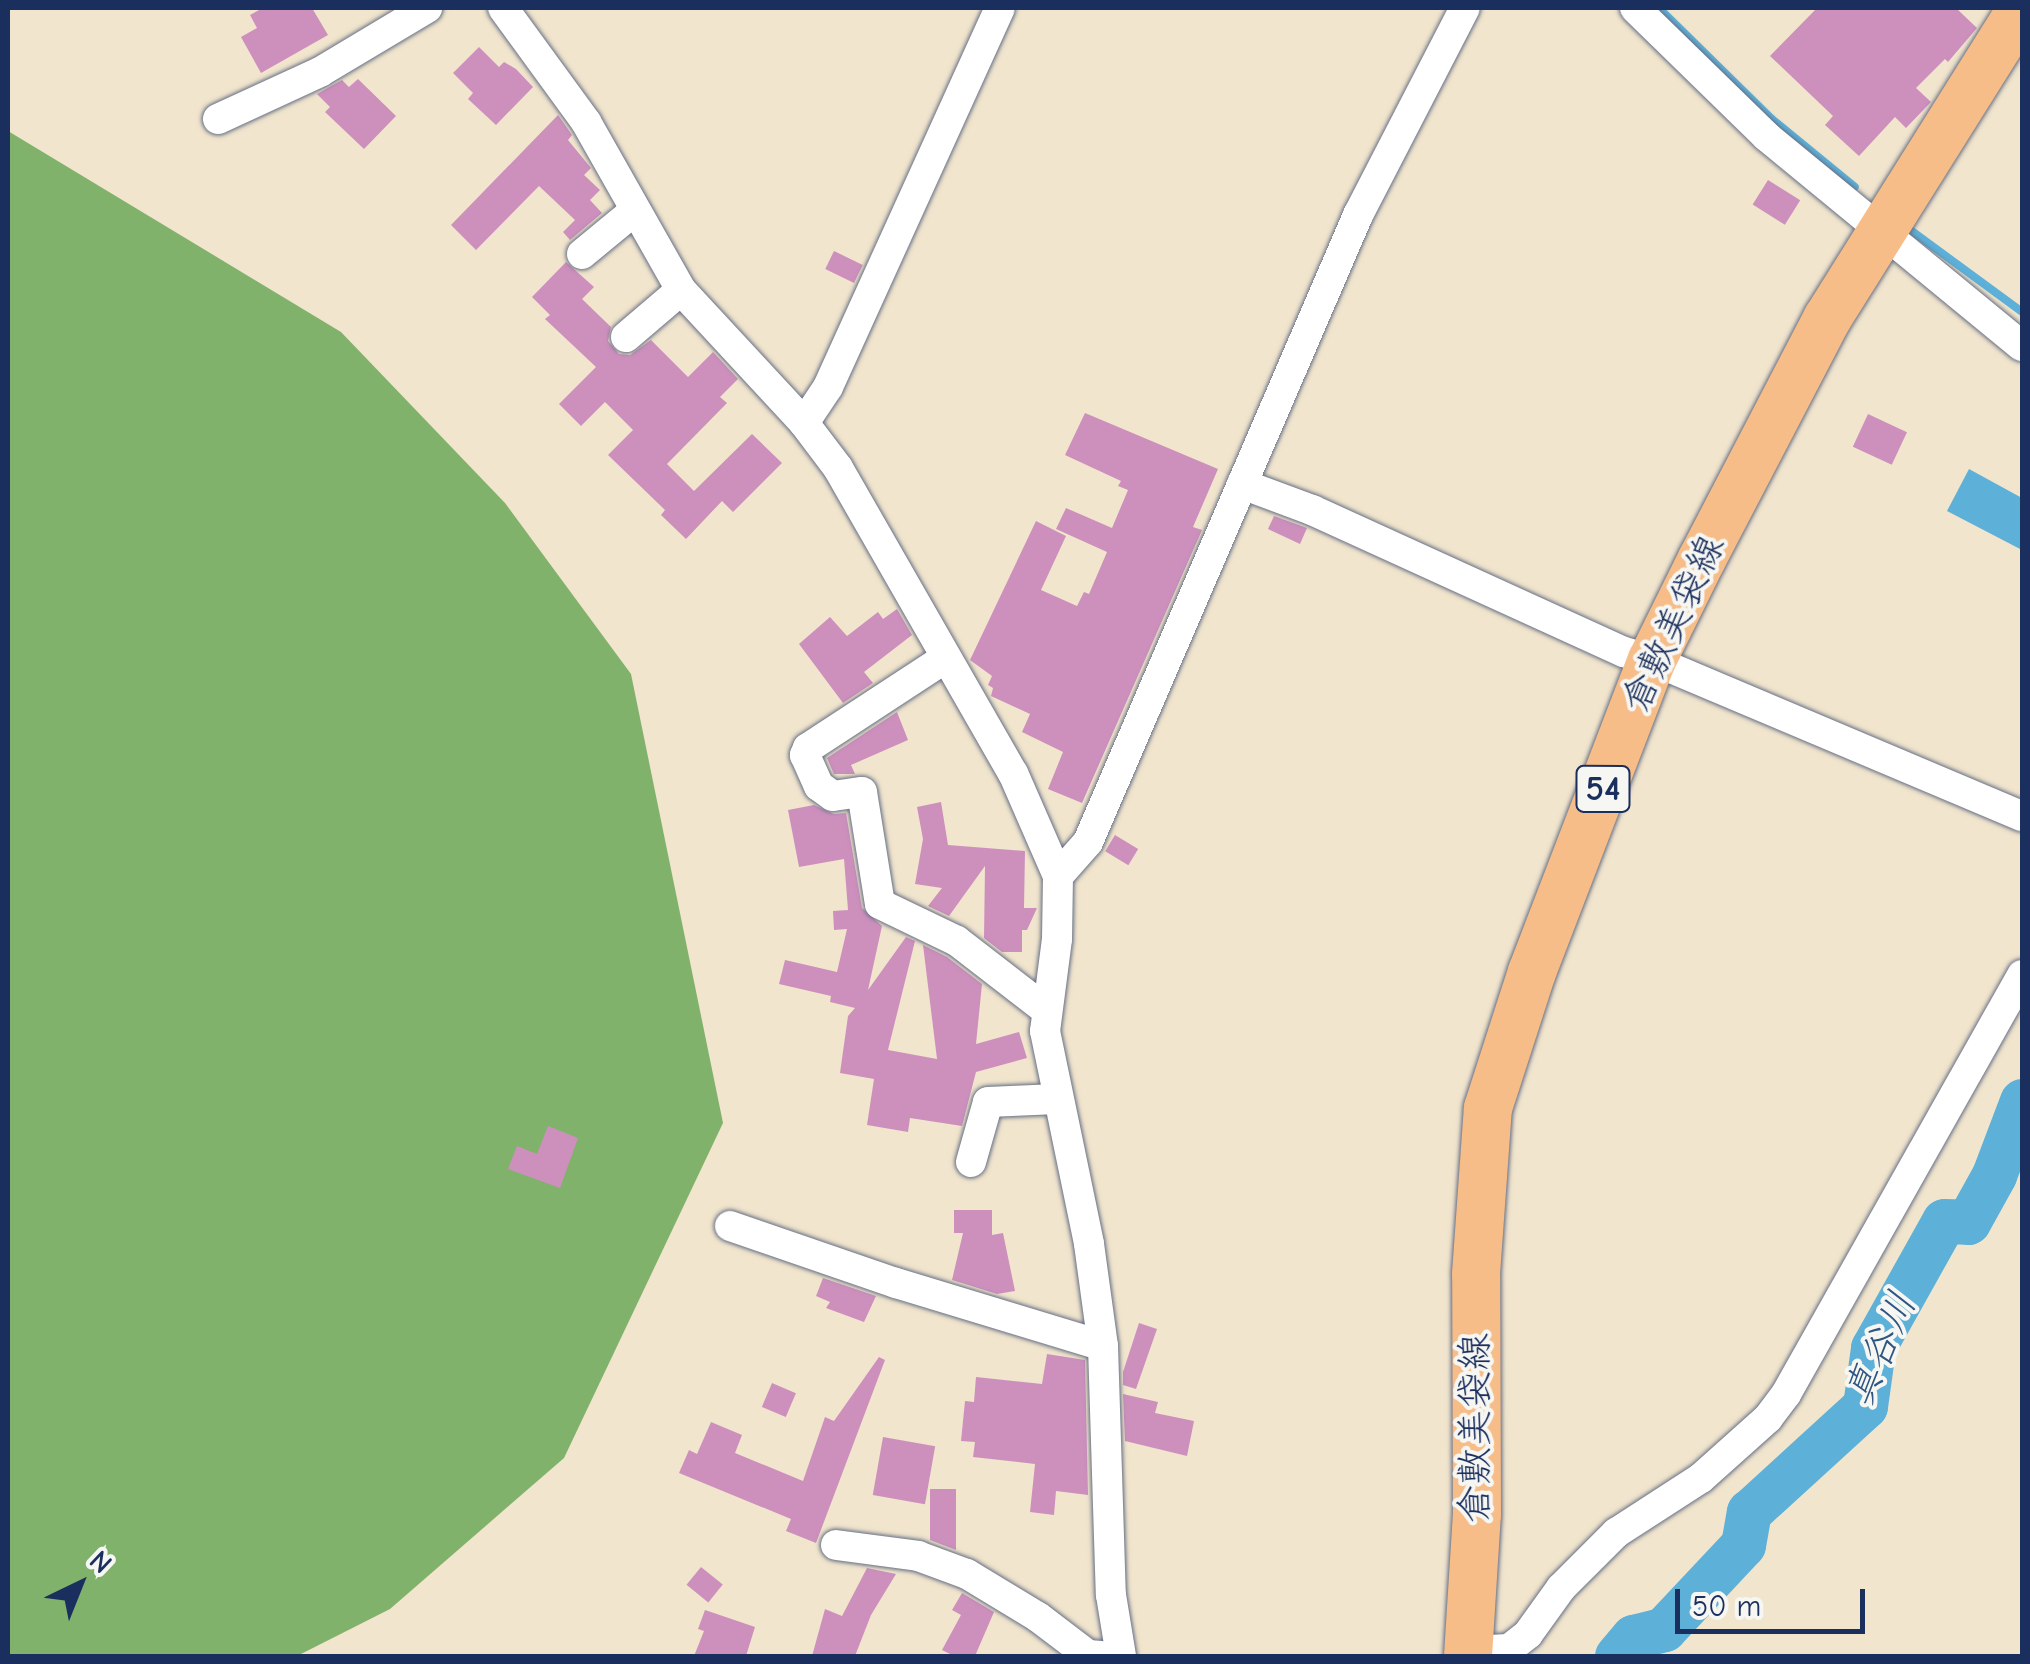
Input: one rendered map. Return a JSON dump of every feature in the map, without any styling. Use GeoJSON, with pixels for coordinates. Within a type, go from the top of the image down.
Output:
{"type":"FeatureCollection","features":[{"type":"Feature","properties":{"kind":"main road","name":"倉敷美袋線"},"geometry":{"type":"LineString","coordinates":[[1468,1654],[1477,1514],[1476,1274],[1488,1108],[1532,972],[1652,660],[1827,319],[2022,8]]}},
{"type":"Feature","properties":{"kind":"street"},"geometry":{"type":"LineString","coordinates":[[218,119],[320,72],[427,8]]}},
{"type":"Feature","properties":{"kind":"street"},"geometry":{"type":"LineString","coordinates":[[504,8],[586,122],[681,290],[804,423],[838,468],[944,659],[1013,773],[1058,876],[1057,938],[1045,1009],[1057,1099],[1089,1244],[1104,1346],[1111,1594],[1121,1656]]}},
{"type":"Feature","properties":{"kind":"street"},"geometry":{"type":"LineString","coordinates":[[804,423],[828,387],[1000,8]]}},
{"type":"Feature","properties":{"kind":"street"},"geometry":{"type":"LineString","coordinates":[[1058,876],[1088,842],[1358,216],[1465,8]]}},
{"type":"Feature","properties":{"kind":"street"},"geometry":{"type":"LineString","coordinates":[[1634,8],[1766,136],[2022,346]]}},
{"type":"Feature","properties":{"kind":"street"},"geometry":{"type":"LineString","coordinates":[[582,254],[634,212]]}},
{"type":"Feature","properties":{"kind":"street"},"geometry":{"type":"LineString","coordinates":[[626,337],[681,290]]}},
{"type":"Feature","properties":{"kind":"street"},"geometry":{"type":"LineString","coordinates":[[1242,484],[1312,510],[1624,652],[1652,660],[2022,816]]}},
{"type":"Feature","properties":{"kind":"street"},"geometry":{"type":"LineString","coordinates":[[944,659],[808,748],[805,755],[819,786],[832,796],[862,792],[880,904],[957,941],[1045,1009]]}},
{"type":"Feature","properties":{"kind":"street"},"geometry":{"type":"LineString","coordinates":[[1468,1654],[1508,1649],[1518,1642],[1560,1588],[1616,1533],[1701,1478],[1768,1418],[1786,1394],[2022,975]]}},
{"type":"Feature","properties":{"kind":"street"},"geometry":{"type":"LineString","coordinates":[[971,1162],[988,1102],[1057,1099]]}},
{"type":"Feature","properties":{"kind":"street"},"geometry":{"type":"LineString","coordinates":[[730,1226],[1104,1346]]}},
{"type":"Feature","properties":{"kind":"street"},"geometry":{"type":"LineString","coordinates":[[836,1545],[918,1556],[967,1574],[1038,1617],[1088,1655],[1101,1656]]}},
{"type":"Feature","properties":{"kind":"green space"},"geometry":{"type":"Polygon","coordinates":[[[8,131],[341,332],[505,503],[631,674],[723,1123],[564,1458],[390,1609],[297,1656],[8,1656],[8,131]]]}},
{"type":"Feature","properties":{"kind":"water"},"geometry":{"type":"Polygon","coordinates":[[[1969,469],[2022,498],[2022,550],[1947,511],[1969,469]]]}},
{"type":"Feature","properties":{"kind":"building"},"geometry":{"type":"Polygon","coordinates":[[[263,8],[312,8],[328,35],[261,73],[241,37],[257,28],[250,15],[263,8]]]}},
{"type":"Feature","properties":{"kind":"building"},"geometry":{"type":"Polygon","coordinates":[[[1817,8],[1956,8],[1977,28],[1948,62],[1945,59],[1916,88],[1931,102],[1906,128],[1895,117],[1859,156],[1825,125],[1833,116],[1770,56],[1817,8]]]}},
{"type":"Feature","properties":{"kind":"building"},"geometry":{"type":"Polygon","coordinates":[[[479,47],[499,67],[504,62],[516,69],[533,87],[496,125],[468,99],[473,93],[453,73],[479,47]]]}},
{"type":"Feature","properties":{"kind":"building"},"geometry":{"type":"Polygon","coordinates":[[[358,79],[396,116],[364,149],[325,112],[330,107],[317,94],[342,80],[349,87],[358,79]]]}},
{"type":"Feature","properties":{"kind":"building"},"geometry":{"type":"Polygon","coordinates":[[[558,115],[572,135],[568,140],[591,168],[584,175],[600,190],[590,200],[602,213],[570,240],[563,232],[575,220],[539,186],[476,250],[451,225],[558,115]]]}},
{"type":"Feature","properties":{"kind":"building"},"geometry":{"type":"Polygon","coordinates":[[[1768,180],[1800,200],[1785,225],[1753,205],[1768,180]]]}},
{"type":"Feature","properties":{"kind":"building"},"geometry":{"type":"Polygon","coordinates":[[[834,251],[863,265],[854,283],[825,269],[834,251]]]}},
{"type":"Feature","properties":{"kind":"building"},"geometry":{"type":"Polygon","coordinates":[[[566,262],[594,287],[582,299],[611,327],[608,341],[619,354],[630,355],[651,340],[688,377],[713,352],[738,379],[720,397],[727,403],[667,464],[694,491],[752,434],[782,463],[733,512],[722,501],[686,539],[661,515],[665,510],[608,455],[633,430],[605,402],[581,426],[559,404],[596,367],[545,319],[550,315],[532,297],[566,262]]]}},
{"type":"Feature","properties":{"kind":"building"},"geometry":{"type":"Polygon","coordinates":[[[1085,413],[1218,469],[1193,527],[1202,530],[1082,803],[1048,789],[1063,752],[1022,732],[1030,714],[991,696],[993,688],[988,685],[992,676],[970,660],[1036,521],[1066,536],[1041,590],[1077,606],[1084,592],[1089,594],[1107,552],[1056,529],[1066,508],[1112,528],[1128,490],[1118,486],[1121,481],[1065,455],[1085,413]]]}},
{"type":"Feature","properties":{"kind":"building"},"geometry":{"type":"Polygon","coordinates":[[[1868,414],[1907,432],[1892,465],[1853,447],[1868,414]]]}},
{"type":"Feature","properties":{"kind":"building"},"geometry":{"type":"Polygon","coordinates":[[[1274,516],[1307,528],[1300,544],[1268,529],[1274,516]]]}},
{"type":"Feature","properties":{"kind":"building"},"geometry":{"type":"Polygon","coordinates":[[[897,609],[912,635],[864,672],[873,683],[843,703],[799,644],[830,617],[847,636],[878,612],[883,619],[897,609]]]}},
{"type":"Feature","properties":{"kind":"building"},"geometry":{"type":"Polygon","coordinates":[[[897,712],[908,740],[851,765],[855,774],[834,774],[827,758],[897,712]]]}},
{"type":"Feature","properties":{"kind":"building"},"geometry":{"type":"Polygon","coordinates":[[[941,802],[948,845],[1025,851],[1024,908],[1037,908],[1027,930],[1022,930],[1022,952],[1002,952],[984,938],[985,866],[949,916],[928,906],[942,888],[915,884],[923,839],[917,807],[941,802]]]}},
{"type":"Feature","properties":{"kind":"building"},"geometry":{"type":"Polygon","coordinates":[[[814,805],[834,814],[846,813],[862,908],[882,926],[868,990],[906,937],[915,941],[888,1050],[937,1059],[923,945],[947,957],[982,984],[976,1044],[1019,1032],[1027,1058],[976,1072],[962,1126],[910,1118],[908,1132],[867,1125],[874,1079],[840,1073],[848,1016],[855,1008],[830,1002],[831,996],[779,984],[785,960],[837,972],[847,929],[834,930],[833,911],[848,910],[844,859],[799,867],[788,810],[814,805]]]}},
{"type":"Feature","properties":{"kind":"building"},"geometry":{"type":"Polygon","coordinates":[[[1115,835],[1138,849],[1128,865],[1105,851],[1115,835]]]}},
{"type":"Feature","properties":{"kind":"building"},"geometry":{"type":"Polygon","coordinates":[[[548,1126],[578,1138],[560,1188],[508,1169],[517,1146],[537,1154],[548,1126]]]}},
{"type":"Feature","properties":{"kind":"building"},"geometry":{"type":"Polygon","coordinates":[[[954,1210],[992,1210],[992,1235],[1003,1233],[1015,1291],[997,1294],[952,1280],[963,1233],[954,1233],[954,1210]]]}},
{"type":"Feature","properties":{"kind":"building"},"geometry":{"type":"Polygon","coordinates":[[[823,1278],[876,1296],[864,1322],[826,1308],[830,1302],[816,1296],[823,1278]]]}},
{"type":"Feature","properties":{"kind":"building"},"geometry":{"type":"Polygon","coordinates":[[[1139,1323],[1157,1329],[1136,1389],[1123,1385],[1123,1372],[1139,1323]]]}},
{"type":"Feature","properties":{"kind":"building"},"geometry":{"type":"Polygon","coordinates":[[[1047,1354],[1085,1360],[1088,1495],[1056,1491],[1054,1515],[1030,1512],[1035,1464],[973,1457],[975,1442],[961,1441],[965,1401],[974,1402],[976,1377],[1042,1384],[1047,1354]]]}},
{"type":"Feature","properties":{"kind":"building"},"geometry":{"type":"Polygon","coordinates":[[[879,1357],[885,1360],[816,1543],[786,1531],[791,1519],[679,1473],[689,1450],[697,1454],[711,1422],[742,1435],[735,1453],[803,1481],[825,1417],[834,1421],[879,1357]]]}},
{"type":"Feature","properties":{"kind":"building"},"geometry":{"type":"Polygon","coordinates":[[[772,1383],[796,1393],[786,1417],[762,1407],[772,1383]]]}},
{"type":"Feature","properties":{"kind":"building"},"geometry":{"type":"Polygon","coordinates":[[[1123,1394],[1158,1402],[1155,1413],[1194,1421],[1187,1456],[1125,1441],[1123,1394]]]}},
{"type":"Feature","properties":{"kind":"building"},"geometry":{"type":"Polygon","coordinates":[[[883,1437],[935,1446],[925,1504],[873,1495],[883,1437]]]}},
{"type":"Feature","properties":{"kind":"building"},"geometry":{"type":"Polygon","coordinates":[[[930,1489],[956,1489],[956,1550],[930,1540],[930,1489]]]}},
{"type":"Feature","properties":{"kind":"building"},"geometry":{"type":"Polygon","coordinates":[[[701,1567],[723,1585],[708,1602],[687,1585],[701,1567]]]}},
{"type":"Feature","properties":{"kind":"building"},"geometry":{"type":"Polygon","coordinates":[[[867,1568],[896,1574],[871,1615],[855,1656],[812,1656],[825,1609],[842,1616],[867,1568]]]}},
{"type":"Feature","properties":{"kind":"building"},"geometry":{"type":"Polygon","coordinates":[[[962,1593],[994,1612],[975,1656],[954,1656],[942,1650],[961,1615],[952,1610],[962,1593]]]}},
{"type":"Feature","properties":{"kind":"building"},"geometry":{"type":"Polygon","coordinates":[[[705,1610],[755,1627],[746,1656],[694,1656],[704,1631],[698,1629],[705,1610]]]}},
{"type":"Feature","properties":{"kind":"waterway"},"geometry":{"type":"LineString","coordinates":[[1659,8],[1772,119],[1855,187]]}},
{"type":"Feature","properties":{"kind":"waterway"},"geometry":{"type":"LineString","coordinates":[[1905,226],[2022,312]]}},
{"type":"Feature","properties":{"kind":"waterway","name":"真谷川"},"geometry":{"type":"LineString","coordinates":[[1617,1656],[1633,1637],[1664,1629],[1743,1545],[1749,1512],[1865,1406],[1873,1348],[1944,1221],[1968,1222],[1994,1175],[2022,1101]]}}]}
